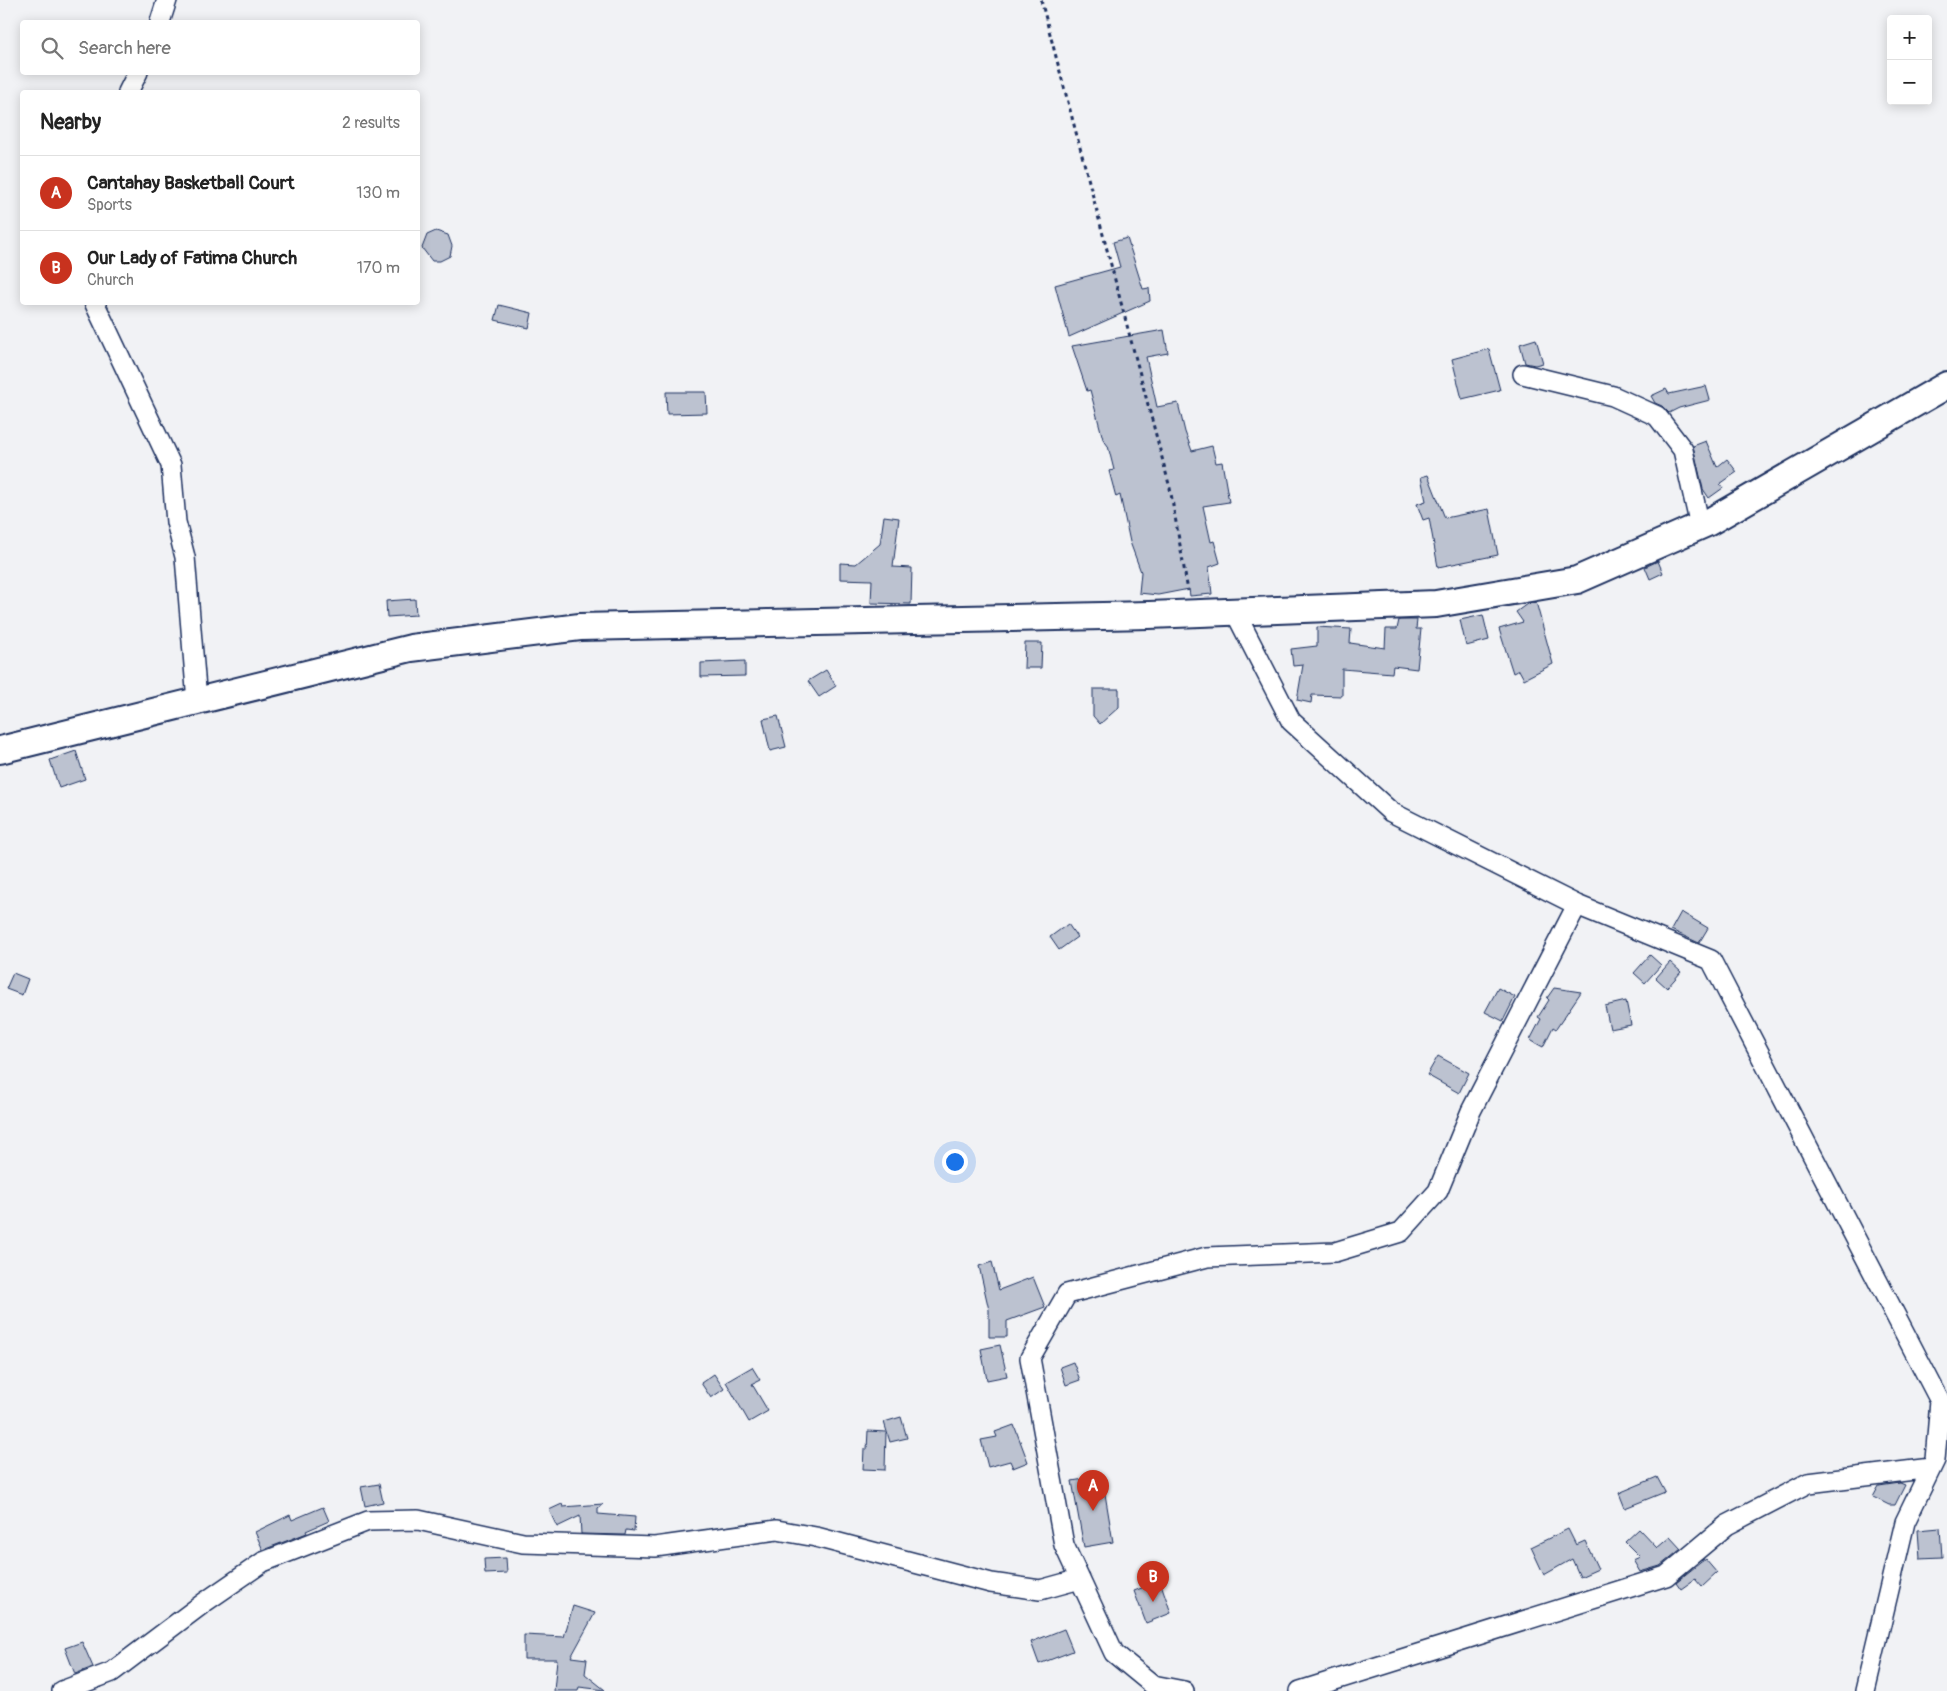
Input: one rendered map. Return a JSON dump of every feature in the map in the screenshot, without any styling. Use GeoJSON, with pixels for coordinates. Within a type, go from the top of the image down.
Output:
{"type":"FeatureCollection","features":[{"type":"Feature","properties":{"kind":"street"},"geometry":{"type":"LineString","coordinates":[[161,20],[168,0]]}},
{"type":"Feature","properties":{"kind":"street"},"geometry":{"type":"LineString","coordinates":[[129,90],[136,75]]}},
{"type":"Feature","properties":{"kind":"street"},"geometry":{"type":"LineString","coordinates":[[95,305],[171,465],[176,522],[185,557],[197,701]]}},
{"type":"Feature","properties":{"kind":"street"},"geometry":{"type":"LineString","coordinates":[[1523,374],[1613,396],[1657,416],[1683,450],[1700,526]]}},
{"type":"Feature","properties":{"kind":"street"},"geometry":{"type":"LineString","coordinates":[[0,750],[411,648],[580,627],[1235,612],[1436,604],[1577,580],[1700,526],[1947,384]]}},
{"type":"Feature","properties":{"kind":"street"},"geometry":{"type":"LineString","coordinates":[[1235,612],[1291,721],[1391,812],[1577,905],[1711,960],[1940,1401],[1935,1460],[1905,1522],[1865,1691]]}},
{"type":"Feature","properties":{"kind":"street"},"geometry":{"type":"LineString","coordinates":[[1184,1691],[1153,1685],[1114,1652],[1064,1546],[1030,1358],[1067,1294],[1207,1258],[1334,1252],[1401,1232],[1438,1191],[1470,1111],[1577,905]]}},
{"type":"Feature","properties":{"kind":"street"},"geometry":{"type":"LineString","coordinates":[[1300,1691],[1666,1576],[1727,1524],[1808,1483],[1931,1468]]}},
{"type":"Feature","properties":{"kind":"street"},"geometry":{"type":"LineString","coordinates":[[62,1691],[112,1672],[205,1602],[263,1562],[368,1521],[418,1520],[523,1543],[655,1547],[777,1530],[816,1537],[991,1583],[1040,1590],[1080,1579]]}},
{"type":"Feature","properties":{"kind":"path"},"geometry":{"type":"LineString","coordinates":[[1041,0],[1170,488],[1192,613]]}},
{"type":"Feature","properties":{"kind":"building"},"geometry":{"type":"Polygon","coordinates":[[[436,231],[448,235],[452,246],[450,256],[440,261],[432,261],[422,248],[427,235],[436,231]]]}},
{"type":"Feature","properties":{"kind":"building"},"geometry":{"type":"Polygon","coordinates":[[[1127,238],[1143,289],[1149,288],[1150,301],[1069,337],[1055,285],[1120,267],[1113,242],[1127,238]]]}},
{"type":"Feature","properties":{"kind":"building"},"geometry":{"type":"Polygon","coordinates":[[[499,305],[532,313],[529,328],[495,320],[499,305]]]}},
{"type":"Feature","properties":{"kind":"building"},"geometry":{"type":"Polygon","coordinates":[[[1164,330],[1168,353],[1146,357],[1157,407],[1178,403],[1192,451],[1212,446],[1216,463],[1222,462],[1229,502],[1203,506],[1211,542],[1214,541],[1220,563],[1209,567],[1212,594],[1190,596],[1189,589],[1158,595],[1139,593],[1141,572],[1130,542],[1120,495],[1116,497],[1109,471],[1114,470],[1108,446],[1103,439],[1090,390],[1087,391],[1072,346],[1164,330]]]}},
{"type":"Feature","properties":{"kind":"building"},"geometry":{"type":"Polygon","coordinates":[[[1536,339],[1543,363],[1535,365],[1525,363],[1520,344],[1536,339]]]}},
{"type":"Feature","properties":{"kind":"building"},"geometry":{"type":"Polygon","coordinates":[[[1489,349],[1500,390],[1462,399],[1452,359],[1489,349]]]}},
{"type":"Feature","properties":{"kind":"building"},"geometry":{"type":"Polygon","coordinates":[[[1706,386],[1710,400],[1679,408],[1669,413],[1662,406],[1655,403],[1651,396],[1666,389],[1669,394],[1706,386]]]}},
{"type":"Feature","properties":{"kind":"building"},"geometry":{"type":"Polygon","coordinates":[[[666,392],[706,392],[707,413],[667,414],[666,392]]]}},
{"type":"Feature","properties":{"kind":"building"},"geometry":{"type":"Polygon","coordinates":[[[1706,441],[1717,467],[1727,459],[1737,472],[1720,484],[1723,488],[1709,498],[1703,489],[1693,446],[1706,441]]]}},
{"type":"Feature","properties":{"kind":"building"},"geometry":{"type":"Polygon","coordinates":[[[1428,475],[1445,518],[1489,509],[1498,555],[1438,567],[1429,518],[1423,520],[1417,504],[1426,501],[1421,477],[1428,475]]]}},
{"type":"Feature","properties":{"kind":"building"},"geometry":{"type":"Polygon","coordinates":[[[884,516],[899,518],[893,567],[912,568],[911,604],[871,603],[872,580],[840,579],[840,563],[856,564],[880,544],[884,516]]]}},
{"type":"Feature","properties":{"kind":"building"},"geometry":{"type":"Polygon","coordinates":[[[1658,561],[1663,573],[1650,579],[1645,567],[1658,561]]]}},
{"type":"Feature","properties":{"kind":"building"},"geometry":{"type":"Polygon","coordinates":[[[415,599],[416,615],[387,617],[386,601],[415,599]]]}},
{"type":"Feature","properties":{"kind":"building"},"geometry":{"type":"Polygon","coordinates":[[[1536,602],[1553,664],[1524,679],[1519,670],[1513,673],[1499,629],[1523,622],[1516,612],[1527,604],[1536,602]]]}},
{"type":"Feature","properties":{"kind":"building"},"geometry":{"type":"Polygon","coordinates":[[[1483,615],[1489,640],[1466,646],[1460,620],[1483,615]]]}},
{"type":"Feature","properties":{"kind":"building"},"geometry":{"type":"Polygon","coordinates":[[[1399,620],[1417,620],[1416,629],[1421,629],[1417,669],[1393,666],[1392,673],[1342,669],[1342,696],[1312,695],[1311,703],[1297,700],[1303,665],[1293,666],[1291,649],[1317,646],[1317,627],[1351,629],[1350,643],[1385,648],[1386,629],[1397,629],[1399,620]]]}},
{"type":"Feature","properties":{"kind":"building"},"geometry":{"type":"Polygon","coordinates":[[[1025,643],[1042,643],[1041,668],[1024,668],[1025,643]]]}},
{"type":"Feature","properties":{"kind":"building"},"geometry":{"type":"Polygon","coordinates":[[[745,661],[745,676],[701,677],[701,663],[745,661]]]}},
{"type":"Feature","properties":{"kind":"building"},"geometry":{"type":"Polygon","coordinates":[[[826,670],[836,686],[819,697],[808,681],[826,670]]]}},
{"type":"Feature","properties":{"kind":"building"},"geometry":{"type":"Polygon","coordinates":[[[1093,689],[1119,689],[1119,707],[1100,724],[1093,716],[1093,689]]]}},
{"type":"Feature","properties":{"kind":"building"},"geometry":{"type":"Polygon","coordinates":[[[778,716],[786,747],[770,751],[763,719],[778,716]]]}},
{"type":"Feature","properties":{"kind":"building"},"geometry":{"type":"Polygon","coordinates":[[[76,751],[85,779],[59,788],[50,760],[76,751]]]}},
{"type":"Feature","properties":{"kind":"building"},"geometry":{"type":"Polygon","coordinates":[[[1681,912],[1708,928],[1699,943],[1671,930],[1681,912]]]}},
{"type":"Feature","properties":{"kind":"building"},"geometry":{"type":"Polygon","coordinates":[[[1068,924],[1077,937],[1059,950],[1050,937],[1068,924]]]}},
{"type":"Feature","properties":{"kind":"building"},"geometry":{"type":"Polygon","coordinates":[[[1650,955],[1661,965],[1645,983],[1634,973],[1650,955]]]}},
{"type":"Feature","properties":{"kind":"building"},"geometry":{"type":"Polygon","coordinates":[[[1670,962],[1681,972],[1667,988],[1656,978],[1670,962]]]}},
{"type":"Feature","properties":{"kind":"building"},"geometry":{"type":"Polygon","coordinates":[[[13,973],[28,979],[22,995],[6,989],[13,973]]]}},
{"type":"Feature","properties":{"kind":"building"},"geometry":{"type":"Polygon","coordinates":[[[1498,988],[1515,997],[1503,1021],[1485,1012],[1498,988]]]}},
{"type":"Feature","properties":{"kind":"building"},"geometry":{"type":"Polygon","coordinates":[[[1554,988],[1581,992],[1556,1029],[1553,1027],[1543,1047],[1530,1040],[1541,1019],[1538,1017],[1554,988]]]}},
{"type":"Feature","properties":{"kind":"building"},"geometry":{"type":"Polygon","coordinates":[[[1626,1001],[1631,1025],[1610,1029],[1605,1006],[1626,1001]]]}},
{"type":"Feature","properties":{"kind":"building"},"geometry":{"type":"Polygon","coordinates":[[[1438,1056],[1469,1073],[1459,1093],[1427,1075],[1438,1056]]]}},
{"type":"Feature","properties":{"kind":"building"},"geometry":{"type":"Polygon","coordinates":[[[992,1262],[999,1290],[1033,1277],[1045,1307],[1007,1321],[1007,1337],[989,1337],[989,1310],[979,1266],[992,1262]]]}},
{"type":"Feature","properties":{"kind":"building"},"geometry":{"type":"Polygon","coordinates":[[[1000,1345],[1007,1376],[987,1380],[981,1349],[1000,1345]]]}},
{"type":"Feature","properties":{"kind":"building"},"geometry":{"type":"Polygon","coordinates":[[[1073,1362],[1080,1380],[1066,1385],[1060,1367],[1073,1362]]]}},
{"type":"Feature","properties":{"kind":"building"},"geometry":{"type":"Polygon","coordinates":[[[752,1367],[760,1380],[752,1384],[768,1411],[749,1422],[726,1382],[752,1367]]]}},
{"type":"Feature","properties":{"kind":"building"},"geometry":{"type":"Polygon","coordinates":[[[714,1374],[724,1389],[711,1398],[701,1383],[714,1374]]]}},
{"type":"Feature","properties":{"kind":"building"},"geometry":{"type":"Polygon","coordinates":[[[901,1417],[907,1438],[890,1442],[884,1422],[901,1417]]]}},
{"type":"Feature","properties":{"kind":"building"},"geometry":{"type":"Polygon","coordinates":[[[1014,1425],[1028,1462],[1013,1468],[1010,1461],[988,1467],[981,1440],[997,1437],[995,1432],[1014,1425]]]}},
{"type":"Feature","properties":{"kind":"building"},"geometry":{"type":"Polygon","coordinates":[[[868,1431],[886,1432],[885,1470],[863,1469],[864,1449],[867,1449],[868,1431]]]}},
{"type":"Feature","properties":{"kind":"building"},"geometry":{"type":"Polygon","coordinates":[[[1102,1476],[1113,1542],[1084,1547],[1072,1481],[1102,1476]]]}},
{"type":"Feature","properties":{"kind":"building"},"geometry":{"type":"Polygon","coordinates":[[[1657,1477],[1665,1492],[1625,1508],[1619,1493],[1657,1477]]]}},
{"type":"Feature","properties":{"kind":"building"},"geometry":{"type":"Polygon","coordinates":[[[1900,1483],[1905,1485],[1895,1505],[1889,1505],[1873,1497],[1879,1486],[1900,1483]]]}},
{"type":"Feature","properties":{"kind":"building"},"geometry":{"type":"Polygon","coordinates":[[[379,1484],[383,1502],[365,1506],[361,1487],[379,1484]]]}},
{"type":"Feature","properties":{"kind":"building"},"geometry":{"type":"Polygon","coordinates":[[[562,1504],[563,1507],[603,1504],[598,1508],[598,1514],[635,1517],[634,1531],[626,1530],[625,1535],[581,1534],[580,1516],[557,1527],[549,1510],[562,1504]]]}},
{"type":"Feature","properties":{"kind":"building"},"geometry":{"type":"Polygon","coordinates":[[[323,1507],[329,1521],[306,1531],[307,1533],[263,1550],[255,1532],[290,1515],[292,1520],[323,1507]]]}},
{"type":"Feature","properties":{"kind":"building"},"geometry":{"type":"Polygon","coordinates":[[[1940,1528],[1942,1557],[1920,1558],[1918,1530],[1940,1528]]]}},
{"type":"Feature","properties":{"kind":"building"},"geometry":{"type":"Polygon","coordinates":[[[1568,1529],[1576,1545],[1585,1541],[1598,1569],[1580,1577],[1572,1559],[1544,1575],[1531,1547],[1568,1529]]]}},
{"type":"Feature","properties":{"kind":"building"},"geometry":{"type":"Polygon","coordinates":[[[1639,1529],[1657,1548],[1670,1537],[1681,1549],[1660,1566],[1640,1572],[1633,1560],[1640,1557],[1625,1542],[1639,1529]]]}},
{"type":"Feature","properties":{"kind":"building"},"geometry":{"type":"Polygon","coordinates":[[[506,1558],[507,1573],[485,1574],[484,1559],[506,1558]]]}},
{"type":"Feature","properties":{"kind":"building"},"geometry":{"type":"Polygon","coordinates":[[[1705,1559],[1717,1573],[1702,1587],[1695,1579],[1681,1589],[1676,1582],[1705,1559]]]}},
{"type":"Feature","properties":{"kind":"building"},"geometry":{"type":"Polygon","coordinates":[[[1160,1581],[1171,1613],[1146,1623],[1134,1591],[1160,1581]]]}},
{"type":"Feature","properties":{"kind":"building"},"geometry":{"type":"Polygon","coordinates":[[[573,1606],[595,1613],[571,1657],[587,1659],[585,1674],[605,1690],[579,1687],[578,1691],[554,1691],[557,1659],[524,1659],[524,1635],[564,1637],[573,1606]]]}},
{"type":"Feature","properties":{"kind":"building"},"geometry":{"type":"Polygon","coordinates":[[[1064,1629],[1073,1651],[1039,1664],[1031,1642],[1064,1629]]]}},
{"type":"Feature","properties":{"kind":"building"},"geometry":{"type":"Polygon","coordinates":[[[82,1642],[93,1667],[75,1674],[65,1648],[82,1642]]]}},
{"type":"Feature","properties":{"kind":"place","name":"Cantahay Basketball Court"},"geometry":{"type":"Point","coordinates":[1093,1511]}},
{"type":"Feature","properties":{"kind":"place","name":"Our Lady of Fatima Church"},"geometry":{"type":"Point","coordinates":[1153,1602]}}]}
